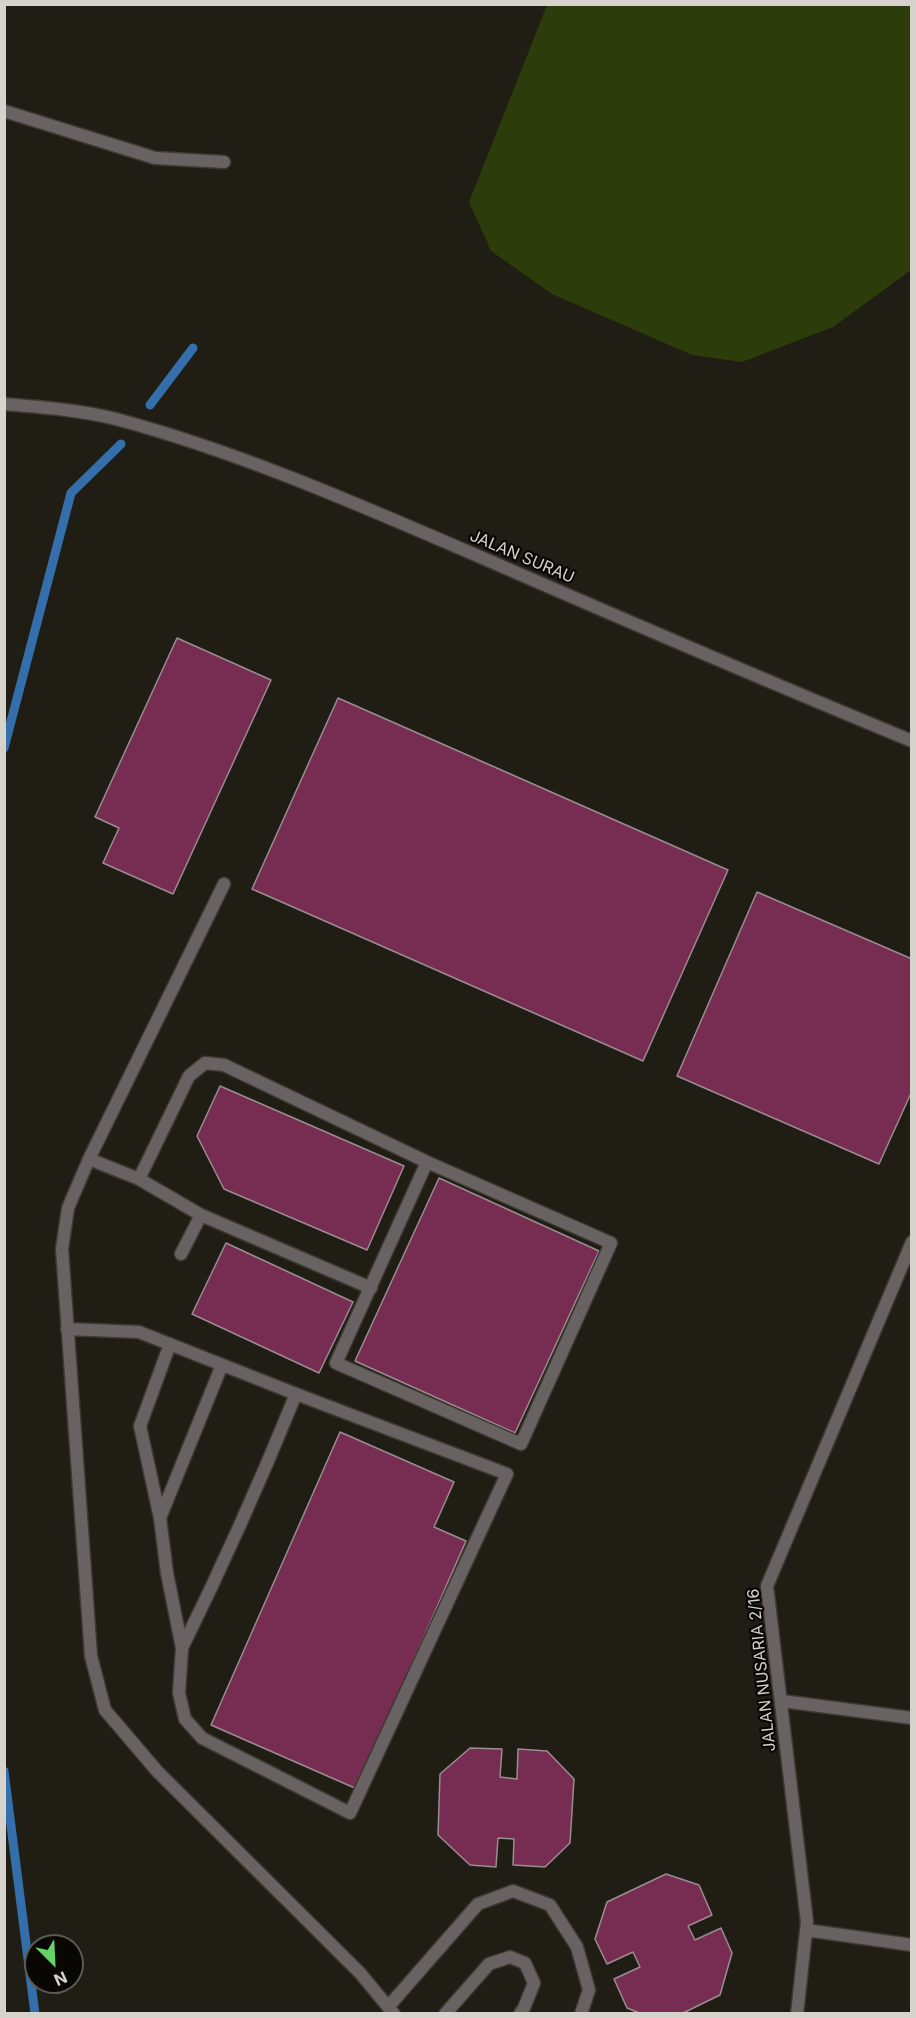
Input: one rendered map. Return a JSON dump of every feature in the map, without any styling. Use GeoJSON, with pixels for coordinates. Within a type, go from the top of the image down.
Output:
{"type":"FeatureCollection","features":[{"type":"Feature","properties":{"kind":"street"},"geometry":{"type":"LineString","coordinates":[[4,111],[155,158],[224,162]]}},
{"type":"Feature","properties":{"kind":"street","name":"JALAN SURAU"},"geometry":{"type":"LineString","coordinates":[[4,404],[48,408],[114,419],[207,447],[329,492],[912,741]]}},
{"type":"Feature","properties":{"kind":"street"},"geometry":{"type":"LineString","coordinates":[[225,884],[89,1159],[69,1208],[62,1249],[91,1656],[105,1710],[157,1771],[360,1973],[391,2010],[478,1904],[513,1891],[550,1905],[577,1947],[589,1990],[581,2013]]}},
{"type":"Feature","properties":{"kind":"street"},"geometry":{"type":"LineString","coordinates":[[139,1179],[189,1076],[205,1063],[224,1065],[427,1162],[611,1243],[521,1444],[336,1363],[427,1162]]}},
{"type":"Feature","properties":{"kind":"street"},"geometry":{"type":"LineString","coordinates":[[89,1159],[139,1179],[201,1215],[370,1287]]}},
{"type":"Feature","properties":{"kind":"street"},"geometry":{"type":"LineString","coordinates":[[181,1254],[201,1215]]}},
{"type":"Feature","properties":{"kind":"street","name":"JALAN NUSARIA 2/16"},"geometry":{"type":"LineString","coordinates":[[797,2013],[807,1922],[767,1586],[912,1242]]}},
{"type":"Feature","properties":{"kind":"street"},"geometry":{"type":"LineString","coordinates":[[68,1329],[139,1332],[507,1474],[350,1813],[202,1738],[184,1719],[179,1694],[182,1648],[167,1573],[160,1518],[140,1426],[170,1344]]}},
{"type":"Feature","properties":{"kind":"street"},"geometry":{"type":"LineString","coordinates":[[160,1518],[222,1365]]}},
{"type":"Feature","properties":{"kind":"street"},"geometry":{"type":"LineString","coordinates":[[182,1648],[277,1443],[296,1394]]}},
{"type":"Feature","properties":{"kind":"street"},"geometry":{"type":"LineString","coordinates":[[782,1701],[912,1718]]}},
{"type":"Feature","properties":{"kind":"street"},"geometry":{"type":"LineString","coordinates":[[806,1930],[912,1945]]}},
{"type":"Feature","properties":{"kind":"street"},"geometry":{"type":"LineString","coordinates":[[445,2013],[489,1964],[510,1957],[525,1963],[534,1983],[520,2013]]}},
{"type":"Feature","properties":{"kind":"green space"},"geometry":{"type":"Polygon","coordinates":[[[547,5],[911,5],[911,270],[833,327],[742,362],[692,355],[552,294],[491,251],[469,202],[547,5]]]}},
{"type":"Feature","properties":{"kind":"building"},"geometry":{"type":"Polygon","coordinates":[[[177,638],[271,680],[173,894],[103,863],[119,828],[95,817],[177,638]]]}},
{"type":"Feature","properties":{"kind":"building"},"geometry":{"type":"Polygon","coordinates":[[[338,698],[728,870],[643,1061],[252,889],[338,698]]]}},
{"type":"Feature","properties":{"kind":"building"},"geometry":{"type":"Polygon","coordinates":[[[757,892],[912,959],[912,1091],[879,1164],[677,1076],[757,892]]]}},
{"type":"Feature","properties":{"kind":"building"},"geometry":{"type":"Polygon","coordinates":[[[220,1086],[404,1166],[367,1250],[224,1189],[197,1136],[220,1086]]]}},
{"type":"Feature","properties":{"kind":"building"},"geometry":{"type":"Polygon","coordinates":[[[439,1178],[599,1251],[515,1433],[355,1361],[439,1178]]]}},
{"type":"Feature","properties":{"kind":"building"},"geometry":{"type":"Polygon","coordinates":[[[226,1243],[353,1302],[319,1373],[192,1314],[226,1243]]]}},
{"type":"Feature","properties":{"kind":"building"},"geometry":{"type":"Polygon","coordinates":[[[340,1432],[454,1482],[434,1527],[466,1541],[357,1789],[211,1725],[340,1432]]]}},
{"type":"Feature","properties":{"kind":"building"},"geometry":{"type":"Polygon","coordinates":[[[470,1748],[502,1749],[500,1777],[517,1779],[518,1749],[547,1751],[574,1779],[570,1843],[545,1867],[513,1865],[514,1839],[498,1838],[496,1867],[470,1865],[438,1835],[440,1774],[470,1748]]]}},
{"type":"Feature","properties":{"kind":"building"},"geometry":{"type":"Polygon","coordinates":[[[666,1874],[699,1885],[712,1915],[688,1926],[695,1940],[721,1928],[732,1953],[720,1995],[681,2014],[642,2014],[627,2008],[614,1979],[640,1967],[633,1952],[607,1964],[595,1939],[607,1902],[666,1874]]]}},
{"type":"Feature","properties":{"kind":"waterway"},"geometry":{"type":"LineString","coordinates":[[150,405],[193,348]]}},
{"type":"Feature","properties":{"kind":"waterway"},"geometry":{"type":"LineString","coordinates":[[4,748],[71,493],[121,444]]}},
{"type":"Feature","properties":{"kind":"waterway"},"geometry":{"type":"LineString","coordinates":[[4,1771],[35,2014]]}}]}
